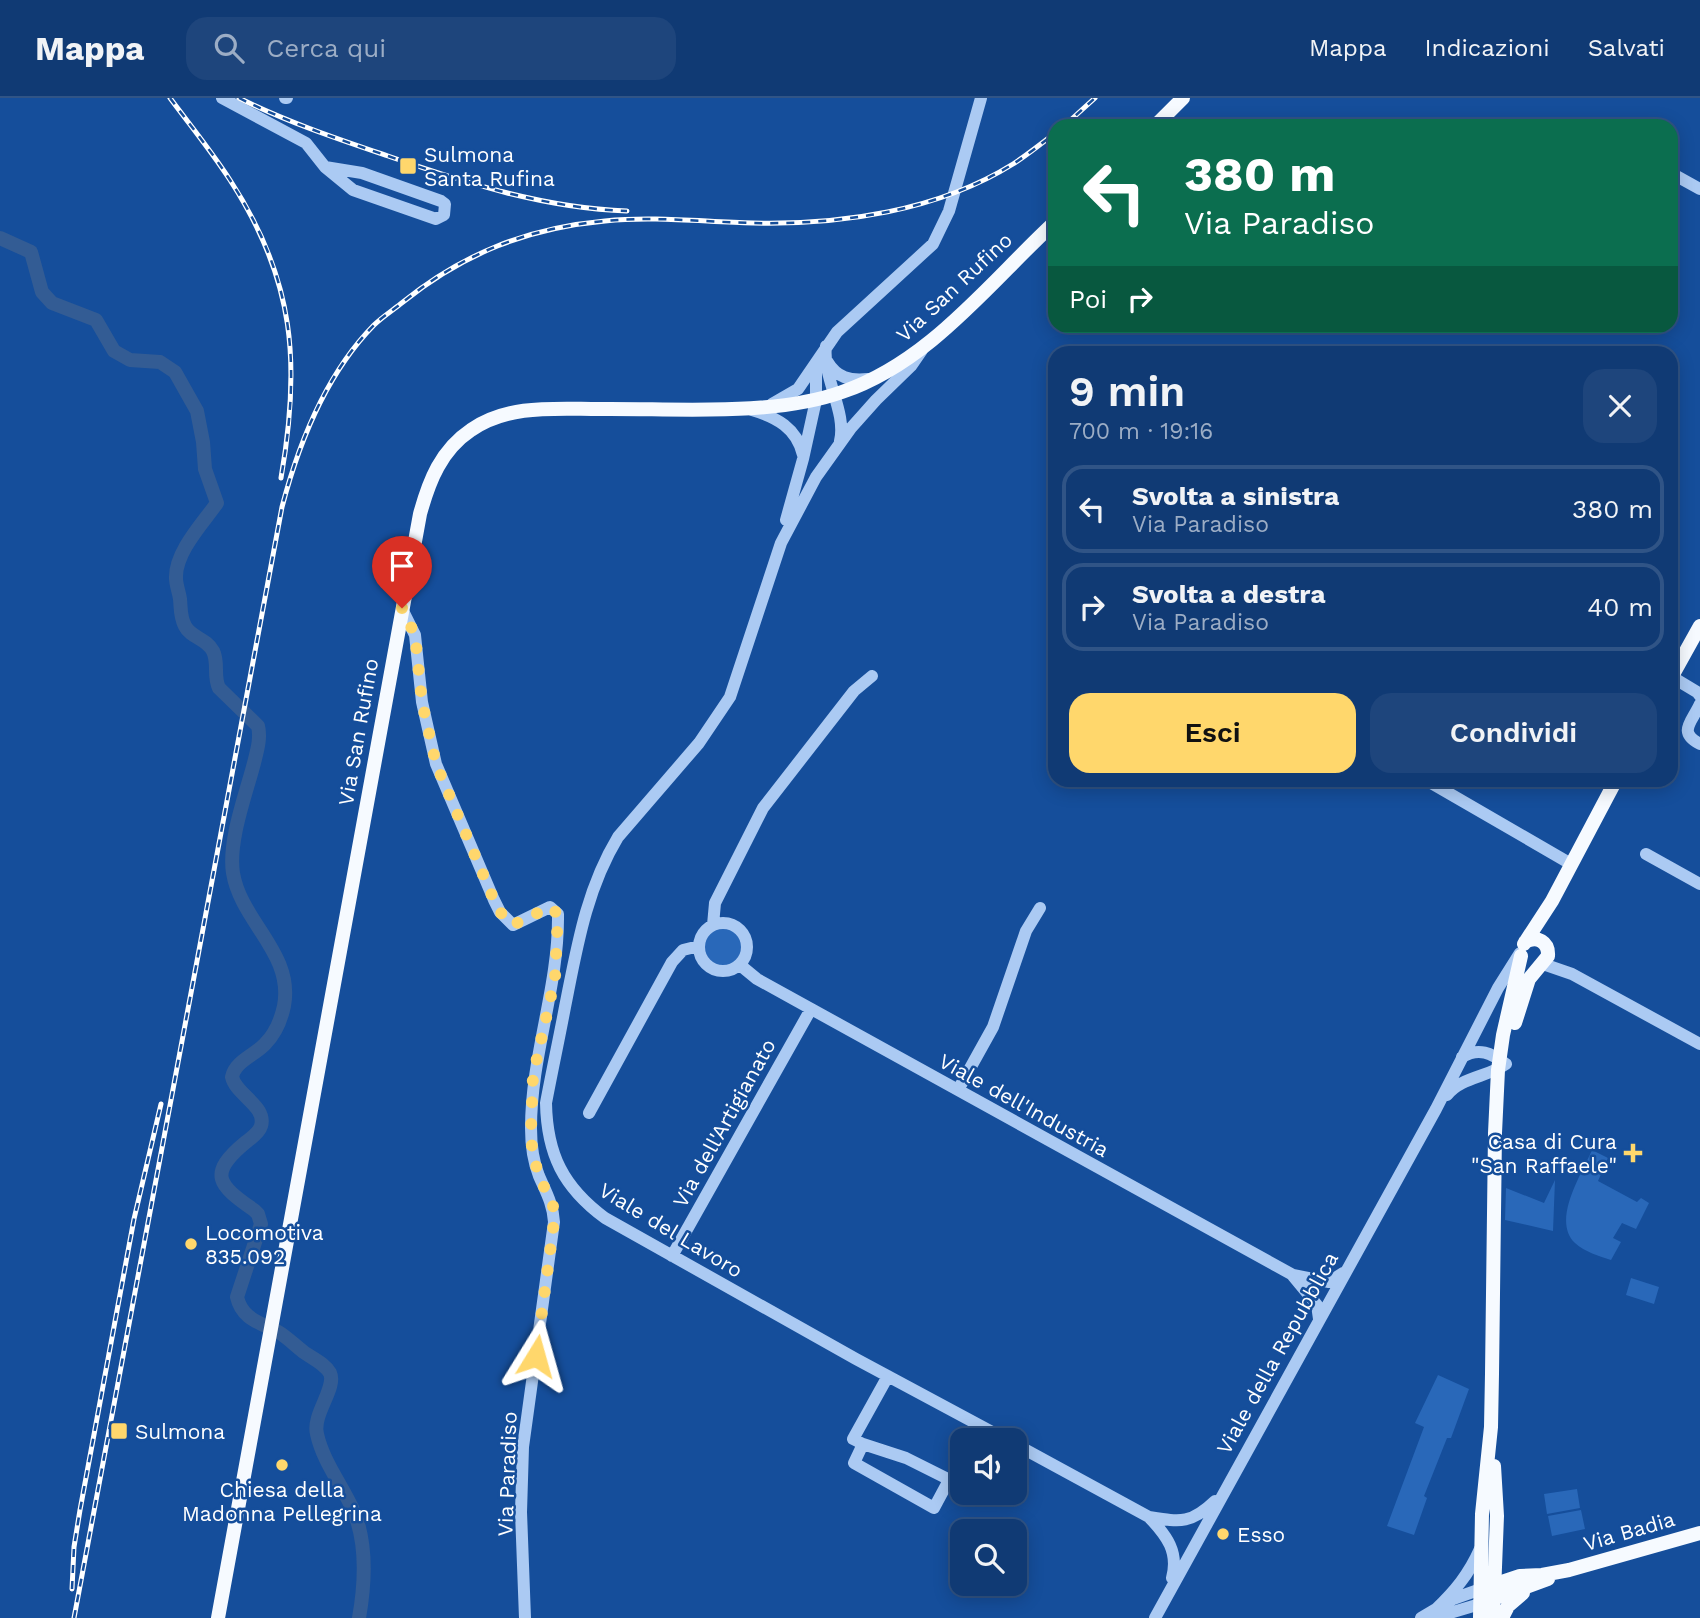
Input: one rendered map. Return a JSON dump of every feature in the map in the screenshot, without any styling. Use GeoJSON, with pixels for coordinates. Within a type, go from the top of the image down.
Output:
{"type":"FeatureCollection","features":[{"type":"Feature","properties":{"kind":"main road"},"geometry":{"type":"LineString","coordinates":[[1162,119],[1183,98]]}},
{"type":"Feature","properties":{"kind":"main road","name":"Via San Rufino"},"geometry":{"type":"LineString","coordinates":[[218,1618],[402,608],[420,514],[431,479],[448,452],[472,428],[490,419],[526,410],[766,407],[833,395],[874,378],[923,348],[1048,229]]}},
{"type":"Feature","properties":{"kind":"main road"},"geometry":{"type":"LineString","coordinates":[[1678,666],[1700,626]]}},
{"type":"Feature","properties":{"kind":"main road","name":"Viale della Repubblica"},"geometry":{"type":"LineString","coordinates":[[1522,950],[1552,901],[1612,787]]}},
{"type":"Feature","properties":{"kind":"main road","name":"Viale della Repubblica"},"geometry":{"type":"LineString","coordinates":[[1548,949],[1552,901]]}},
{"type":"Feature","properties":{"kind":"main road"},"geometry":{"type":"LineString","coordinates":[[1493,1618],[1486,1599],[1489,1545],[1482,1514],[1491,1427],[1496,1102],[1501,1064],[1522,950],[1538,939],[1548,949],[1548,956],[1525,988],[1501,1064],[1495,1216]]}},
{"type":"Feature","properties":{"kind":"main road"},"geometry":{"type":"LineString","coordinates":[[1522,950],[1528,965],[1541,965]]}},
{"type":"Feature","properties":{"kind":"main road","name":"Via Badia"},"geometry":{"type":"LineString","coordinates":[[1486,1599],[1536,1584],[1569,1570],[1700,1533]]}},
{"type":"Feature","properties":{"kind":"main road"},"geometry":{"type":"LineString","coordinates":[[1489,1545],[1504,1563],[1520,1576]]}},
{"type":"Feature","properties":{"kind":"main road","name":"Via Badia"},"geometry":{"type":"LineString","coordinates":[[1486,1599],[1520,1576],[1569,1570]]}},
{"type":"Feature","properties":{"kind":"main road","name":"Via Badia"},"geometry":{"type":"LineString","coordinates":[[1502,1618],[1508,1606],[1536,1584]]}},
{"type":"Feature","properties":{"kind":"street"},"geometry":{"type":"LineString","coordinates":[[222,98],[306,143],[325,167],[346,186],[363,195],[436,219],[444,215],[446,209],[441,201],[362,173],[325,167]]}},
{"type":"Feature","properties":{"kind":"street"},"geometry":{"type":"LineString","coordinates":[[766,407],[798,389],[837,332],[933,244],[949,211],[981,98]]}},
{"type":"Feature","properties":{"kind":"street"},"geometry":{"type":"LineString","coordinates":[[1678,177],[1700,189]]}},
{"type":"Feature","properties":{"kind":"street","name":"Viale del Lavoro"},"geometry":{"type":"LineString","coordinates":[[781,543],[808,490],[838,446],[876,400],[911,366],[923,348]]}},
{"type":"Feature","properties":{"kind":"street"},"geometry":{"type":"LineString","coordinates":[[823,354],[832,370],[841,377],[857,380],[874,378]]}},
{"type":"Feature","properties":{"kind":"street"},"geometry":{"type":"LineString","coordinates":[[823,354],[842,428],[838,446]]}},
{"type":"Feature","properties":{"kind":"street","name":"Viale del Lavoro"},"geometry":{"type":"LineString","coordinates":[[823,354],[815,373],[816,400],[781,543],[730,697],[699,743],[618,837],[596,879],[578,935],[546,1103],[547,1129],[561,1171],[575,1192],[605,1218],[985,1428]]}},
{"type":"Feature","properties":{"kind":"street"},"geometry":{"type":"LineString","coordinates":[[745,408],[766,414],[783,423],[800,444],[803,459]]}},
{"type":"Feature","properties":{"kind":"street","name":"Via Paradiso"},"geometry":{"type":"LineString","coordinates":[[402,608],[415,635],[422,702],[436,764],[500,912],[513,925],[550,907],[558,914],[555,978],[533,1076],[532,1148],[538,1174],[553,1206],[554,1222],[523,1447],[521,1512],[525,1618]]}},
{"type":"Feature","properties":{"kind":"street"},"geometry":{"type":"LineString","coordinates":[[713,925],[715,903],[763,808],[855,691],[872,676]]}},
{"type":"Feature","properties":{"kind":"street"},"geometry":{"type":"LineString","coordinates":[[1678,681],[1700,696]]}},
{"type":"Feature","properties":{"kind":"street"},"geometry":{"type":"LineString","coordinates":[[1700,704],[1687,733],[1690,739],[1700,744]]}},
{"type":"Feature","properties":{"kind":"street"},"geometry":{"type":"LineString","coordinates":[[1438,787],[1571,864]]}},
{"type":"Feature","properties":{"kind":"street"},"geometry":{"type":"LineString","coordinates":[[1646,854],[1700,884]]}},
{"type":"Feature","properties":{"kind":"street"},"geometry":{"type":"LineString","coordinates":[[958,1090],[993,1027],[1026,931],[1040,908]]}},
{"type":"Feature","properties":{"kind":"street"},"geometry":{"type":"LineString","coordinates":[[730,924],[744,934],[748,950],[740,965],[724,972],[713,969],[704,962],[699,946],[705,932],[713,925],[730,924]]}},
{"type":"Feature","properties":{"kind":"street"},"geometry":{"type":"LineString","coordinates":[[589,1112],[672,962],[683,950],[699,946]]}},
{"type":"Feature","properties":{"kind":"street"},"geometry":{"type":"LineString","coordinates":[[1548,949],[1572,974]]}},
{"type":"Feature","properties":{"kind":"street","name":"Viale della Repubblica"},"geometry":{"type":"LineString","coordinates":[[1154,1618],[1522,950]]}},
{"type":"Feature","properties":{"kind":"street","name":"Viale dell'Industria"},"geometry":{"type":"LineString","coordinates":[[740,965],[757,979],[810,1009],[1293,1275],[1319,1282]]}},
{"type":"Feature","properties":{"kind":"street"},"geometry":{"type":"LineString","coordinates":[[1541,965],[1572,974],[1700,1044]]}},
{"type":"Feature","properties":{"kind":"street","name":"Via dell'Artigianato"},"geometry":{"type":"LineString","coordinates":[[672,1256],[810,1009]]}},
{"type":"Feature","properties":{"kind":"street"},"geometry":{"type":"LineString","coordinates":[[1462,1057],[1470,1052],[1485,1051],[1501,1064]]}},
{"type":"Feature","properties":{"kind":"street","name":"Viale della Repubblica"},"geometry":{"type":"LineString","coordinates":[[1436,1109],[1454,1087],[1501,1064]]}},
{"type":"Feature","properties":{"kind":"street"},"geometry":{"type":"LineString","coordinates":[[1470,1080],[1487,1084],[1496,1102]]}},
{"type":"Feature","properties":{"kind":"street"},"geometry":{"type":"LineString","coordinates":[[531,1128],[547,1129]]}},
{"type":"Feature","properties":{"kind":"street"},"geometry":{"type":"LineString","coordinates":[[1319,1282],[1329,1282],[1346,1271]]}},
{"type":"Feature","properties":{"kind":"street","name":"Viale dell'Industria"},"geometry":{"type":"LineString","coordinates":[[1293,1275],[1317,1305],[1319,1319]]}},
{"type":"Feature","properties":{"kind":"street"},"geometry":{"type":"LineString","coordinates":[[1319,1282],[1331,1298]]}},
{"type":"Feature","properties":{"kind":"street","name":"Viale dell'Industria"},"geometry":{"type":"LineString","coordinates":[[1308,1291],[1320,1297],[1331,1298]]}},
{"type":"Feature","properties":{"kind":"street"},"geometry":{"type":"LineString","coordinates":[[863,1444],[854,1463],[934,1508],[949,1480],[906,1458],[853,1439],[888,1376]]}},
{"type":"Feature","properties":{"kind":"street"},"geometry":{"type":"LineString","coordinates":[[1027,1450],[1149,1517],[1165,1534],[1174,1550],[1175,1565],[1169,1592]]}},
{"type":"Feature","properties":{"kind":"street"},"geometry":{"type":"LineString","coordinates":[[1149,1517],[1188,1521],[1203,1513],[1224,1492]]}},
{"type":"Feature","properties":{"kind":"street"},"geometry":{"type":"LineString","coordinates":[[1165,1534],[1178,1542],[1197,1542],[1186,1527],[1176,1521]]}},
{"type":"Feature","properties":{"kind":"street"},"geometry":{"type":"LineString","coordinates":[[1434,1615],[1459,1587],[1489,1545]]}},
{"type":"Feature","properties":{"kind":"street"},"geometry":{"type":"LineString","coordinates":[[1434,1615],[1453,1599],[1486,1599]]}},
{"type":"Feature","properties":{"kind":"street"},"geometry":{"type":"LineString","coordinates":[[1422,1618],[1434,1615],[1460,1618]]}},
{"type":"Feature","properties":{"kind":"shaded area"},"geometry":{"type":"Polygon","coordinates":[[[723,927],[737,933],[743,947],[737,961],[723,967],[709,961],[703,947],[709,933],[723,927]]]}},
{"type":"Feature","properties":{"kind":"shaded area"},"geometry":{"type":"Polygon","coordinates":[[[1592,1150],[1608,1158],[1598,1181],[1637,1202],[1641,1198],[1649,1203],[1636,1229],[1622,1223],[1613,1238],[1621,1242],[1611,1260],[1575,1243],[1568,1233],[1566,1222],[1571,1197],[1592,1150]]]}},
{"type":"Feature","properties":{"kind":"shaded area"},"geometry":{"type":"Polygon","coordinates":[[[1555,1180],[1553,1231],[1505,1220],[1506,1188],[1544,1203],[1555,1180]]]}},
{"type":"Feature","properties":{"kind":"shaded area"},"geometry":{"type":"Polygon","coordinates":[[[1631,1278],[1659,1287],[1654,1304],[1626,1295],[1631,1278]]]}},
{"type":"Feature","properties":{"kind":"shaded area"},"geometry":{"type":"Polygon","coordinates":[[[1438,1375],[1469,1389],[1451,1438],[1447,1438],[1424,1496],[1427,1498],[1414,1535],[1387,1526],[1424,1427],[1415,1423],[1438,1375]]]}},
{"type":"Feature","properties":{"kind":"shaded area"},"geometry":{"type":"Polygon","coordinates":[[[1577,1489],[1580,1508],[1547,1514],[1544,1494],[1577,1489]]]}},
{"type":"Feature","properties":{"kind":"shaded area"},"geometry":{"type":"Polygon","coordinates":[[[1581,1510],[1585,1529],[1552,1536],[1548,1516],[1581,1510]]]}},
{"type":"Feature","properties":{"kind":"waterway"},"geometry":{"type":"LineString","coordinates":[[0,238],[31,252],[42,292],[52,303],[96,320],[114,351],[130,360],[160,362],[175,372],[197,411],[205,469],[217,503],[180,558],[176,578],[181,616],[188,630],[207,643],[213,651],[219,688],[258,726],[257,749],[235,832],[233,873],[246,907],[274,954],[285,987],[284,1006],[275,1031],[261,1048],[237,1067],[232,1077],[239,1089],[256,1106],[262,1119],[259,1131],[234,1153],[222,1171],[225,1186],[258,1214],[261,1224],[237,1297],[248,1316],[280,1333],[330,1373],[330,1386],[316,1426],[324,1454],[354,1512],[361,1537],[364,1564],[359,1618]]}},
{"type":"Feature","properties":{"kind":"railway"},"geometry":{"type":"LineString","coordinates":[[170,98],[223,170],[252,217],[280,288],[291,360],[291,397],[281,478]]}},
{"type":"Feature","properties":{"kind":"railway"},"geometry":{"type":"LineString","coordinates":[[239,98],[332,137],[476,184],[566,205],[627,211]]}},
{"type":"Feature","properties":{"kind":"railway"},"geometry":{"type":"LineString","coordinates":[[1072,119],[1095,98]]}},
{"type":"Feature","properties":{"kind":"railway"},"geometry":{"type":"LineString","coordinates":[[74,1618],[282,507],[316,410],[342,365],[374,325],[426,285],[473,257],[523,237],[577,224],[605,221],[660,219],[786,223],[854,218],[888,212],[921,204],[984,180],[1018,161],[1048,138]]}},
{"type":"Feature","properties":{"kind":"railway"},"geometry":{"type":"LineString","coordinates":[[72,1589],[74,1547],[80,1510],[134,1219],[161,1104]]}},
{"type":"Feature","properties":{"kind":"place","name":"Sulmona Santa Rufina"},"geometry":{"type":"Point","coordinates":[408,166]}},
{"type":"Feature","properties":{"kind":"place","name":"Casa di Cura \"San Raffaele\""},"geometry":{"type":"Point","coordinates":[1633,1153]}},
{"type":"Feature","properties":{"kind":"place","name":"Locomotiva 835.092"},"geometry":{"type":"Point","coordinates":[191,1244]}},
{"type":"Feature","properties":{"kind":"place","name":"Sulmona"},"geometry":{"type":"Point","coordinates":[119,1431]}},
{"type":"Feature","properties":{"kind":"place","name":"Chiesa della Madonna Pellegrina"},"geometry":{"type":"Point","coordinates":[282,1465]}},
{"type":"Feature","properties":{"kind":"place","name":"Esso"},"geometry":{"type":"Point","coordinates":[1223,1534]}},
{"type":"Feature","properties":{"kind":"route"},"geometry":{"type":"LineString","coordinates":[[402,608],[415,635],[422,702],[436,764],[500,912],[513,925],[550,907],[558,914],[555,978],[533,1076],[532,1148],[538,1174],[553,1206],[554,1222],[536,1356]]}}]}
